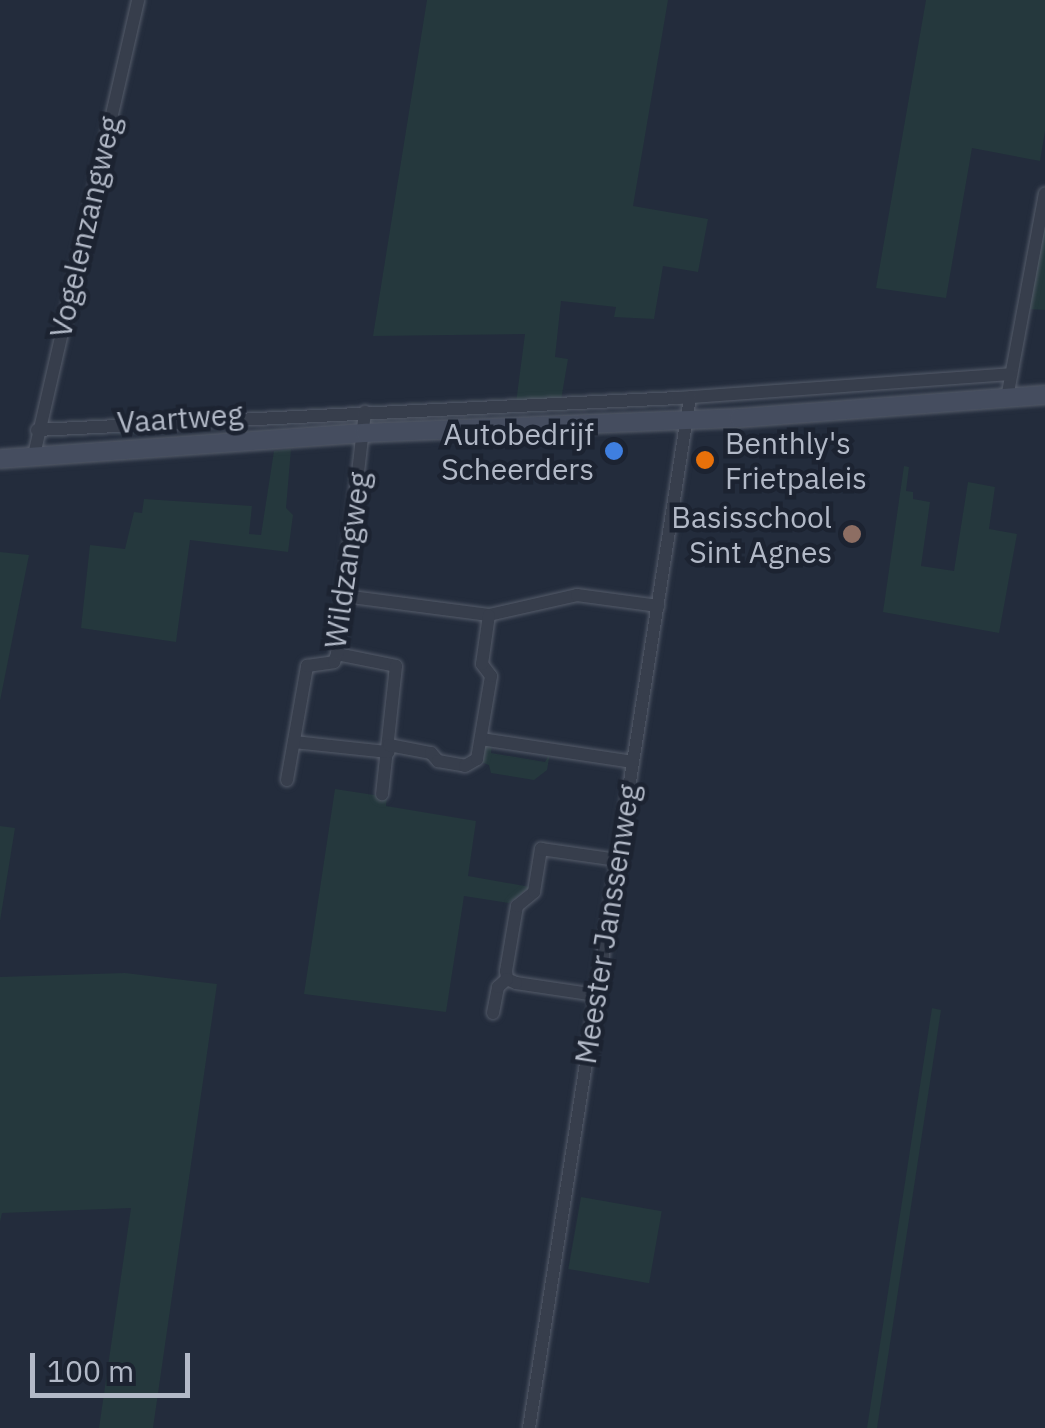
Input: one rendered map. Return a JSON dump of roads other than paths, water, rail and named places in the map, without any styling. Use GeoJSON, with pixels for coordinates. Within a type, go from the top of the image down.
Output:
{"type":"FeatureCollection","features":[{"type":"Feature","properties":{"kind":"street","name":"Vogelenzangweg"},"geometry":{"type":"LineString","coordinates":[[34,455],[138,0]]}},
{"type":"Feature","properties":{"kind":"street"},"geometry":{"type":"LineString","coordinates":[[1007,398],[1045,193]]}},
{"type":"Feature","properties":{"kind":"street","name":"Vaartweg"},"geometry":{"type":"LineString","coordinates":[[37,430],[690,397],[1011,374]]}},
{"type":"Feature","properties":{"kind":"street","name":"Vaartweg"},"geometry":{"type":"LineString","coordinates":[[0,459],[365,434],[687,420],[1045,395]]}},
{"type":"Feature","properties":{"kind":"street"},"geometry":{"type":"LineString","coordinates":[[687,420],[690,397]]}},
{"type":"Feature","properties":{"kind":"street"},"geometry":{"type":"LineString","coordinates":[[364,412],[365,434]]}},
{"type":"Feature","properties":{"kind":"street","name":"Meester Janssenweg"},"geometry":{"type":"LineString","coordinates":[[529,1428],[687,420]]}},
{"type":"Feature","properties":{"kind":"street","name":"Wildzangweg"},"geometry":{"type":"LineString","coordinates":[[287,780],[307,666],[334,662],[337,654],[365,434]]}},
{"type":"Feature","properties":{"kind":"street"},"geometry":{"type":"LineString","coordinates":[[344,596],[488,616],[577,595],[658,606]]}},
{"type":"Feature","properties":{"kind":"street"},"geometry":{"type":"LineString","coordinates":[[294,742],[431,753],[438,761],[474,763],[491,676],[482,664],[488,616]]}},
{"type":"Feature","properties":{"kind":"street"},"geometry":{"type":"LineString","coordinates":[[337,654],[396,666],[382,794]]}},
{"type":"Feature","properties":{"kind":"street"},"geometry":{"type":"LineString","coordinates":[[481,738],[633,762]]}},
{"type":"Feature","properties":{"kind":"street"},"geometry":{"type":"LineString","coordinates":[[494,1013],[498,987],[507,979],[517,906],[534,892],[541,849],[617,860]]}},
{"type":"Feature","properties":{"kind":"street"},"geometry":{"type":"LineString","coordinates":[[507,979],[596,995]]}},
{"type":"Feature","properties":{"kind":"place","name":"Autobedrijf Scheerders"},"geometry":{"type":"Point","coordinates":[614,451]}},
{"type":"Feature","properties":{"kind":"place","name":"Benthly's Frietpaleis"},"geometry":{"type":"Point","coordinates":[705,460]}},
{"type":"Feature","properties":{"kind":"place","name":"Basisschool Sint Agnes"},"geometry":{"type":"Point","coordinates":[852,534]}}]}
